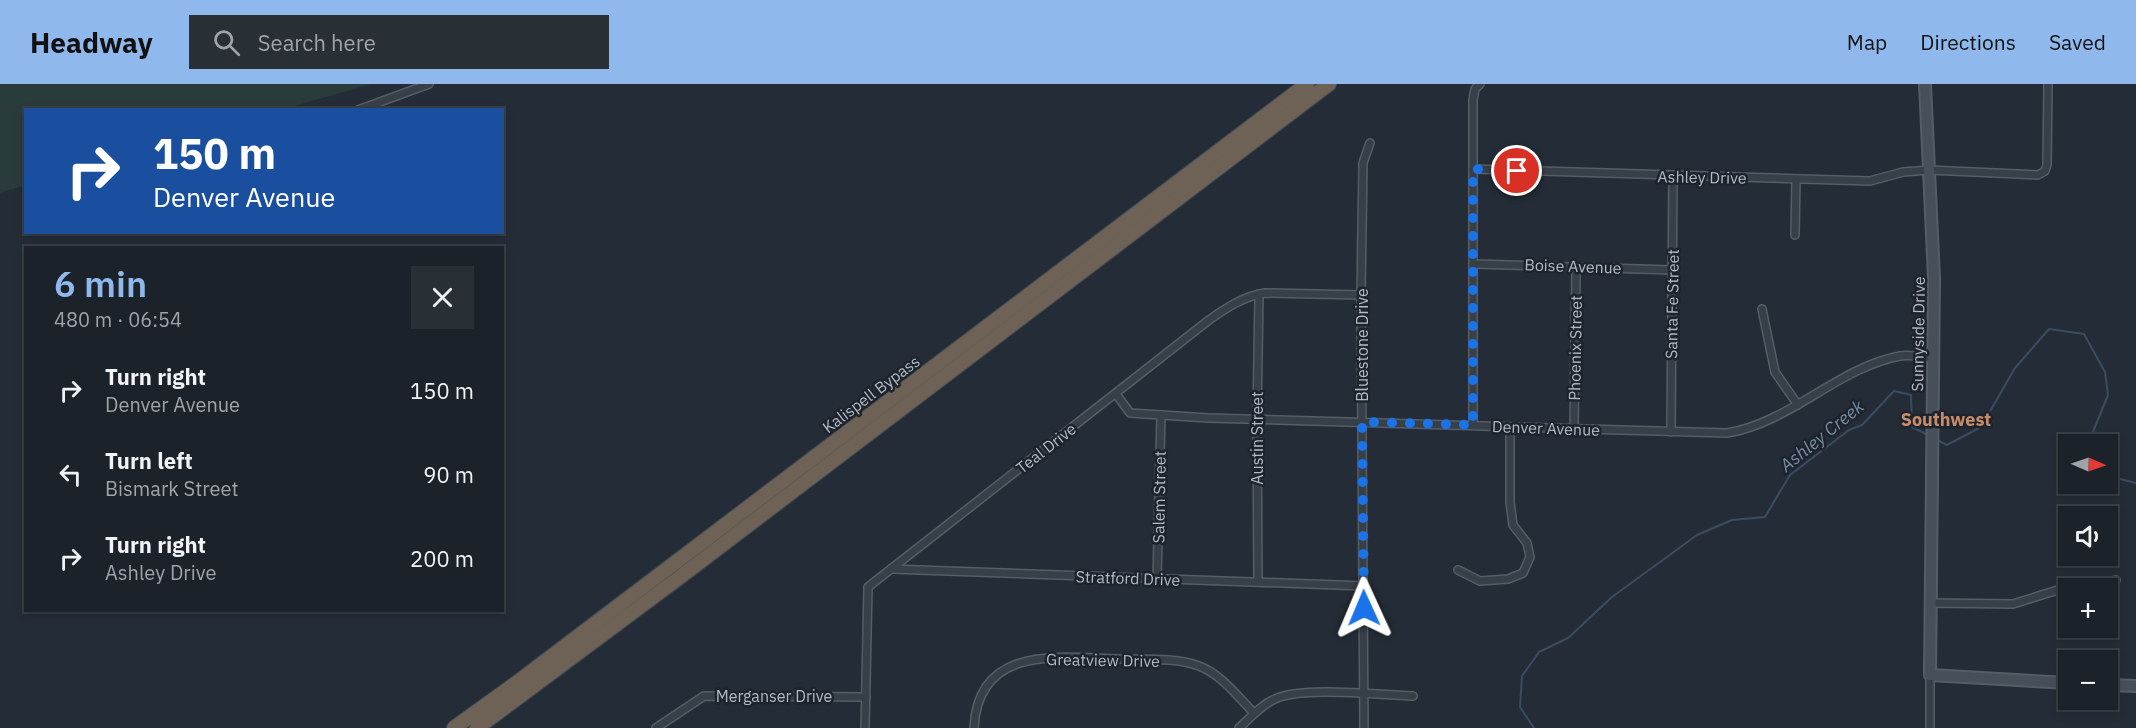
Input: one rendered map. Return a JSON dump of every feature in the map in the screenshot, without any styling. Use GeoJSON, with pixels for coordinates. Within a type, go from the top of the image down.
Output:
{"type":"FeatureCollection","features":[{"type":"Feature","properties":{"kind":"highway","name":"Kalispell Bypass"},"geometry":{"type":"LineString","coordinates":[[454,728],[1307,84]]}},
{"type":"Feature","properties":{"kind":"highway","name":"Kalispell Bypass"},"geometry":{"type":"LineString","coordinates":[[477,728],[1329,84]]}},
{"type":"Feature","properties":{"kind":"street"},"geometry":{"type":"LineString","coordinates":[[363,108],[429,84]]}},
{"type":"Feature","properties":{"kind":"street"},"geometry":{"type":"LineString","coordinates":[[1473,425],[1473,100],[1475,89],[1480,84]]}},
{"type":"Feature","properties":{"kind":"street","name":"Sunnyside Drive"},"geometry":{"type":"LineString","coordinates":[[1925,84],[1934,278],[1930,728]]}},
{"type":"Feature","properties":{"kind":"street","name":"Ashley Drive"},"geometry":{"type":"LineString","coordinates":[[1473,169],[1870,181],[1903,172],[1929,170],[2038,175],[2045,171],[2047,165],[2048,84]]}},
{"type":"Feature","properties":{"kind":"street","name":"Bluestone Drive"},"geometry":{"type":"LineString","coordinates":[[1364,728],[1361,295],[1363,163],[1370,143]]}},
{"type":"Feature","properties":{"kind":"street","name":"Santa Fe Street"},"geometry":{"type":"LineString","coordinates":[[1671,432],[1673,176]]}},
{"type":"Feature","properties":{"kind":"street"},"geometry":{"type":"LineString","coordinates":[[1794,235],[1796,179]]}},
{"type":"Feature","properties":{"kind":"street","name":"Boise Avenue"},"geometry":{"type":"LineString","coordinates":[[1473,264],[1672,270]]}},
{"type":"Feature","properties":{"kind":"street","name":"Phoenix Street"},"geometry":{"type":"LineString","coordinates":[[1574,429],[1576,268]]}},
{"type":"Feature","properties":{"kind":"street","name":"Teal Drive"},"geometry":{"type":"LineString","coordinates":[[865,728],[868,587],[1221,311],[1259,294],[1361,295]]}},
{"type":"Feature","properties":{"kind":"street","name":"Austin Street"},"geometry":{"type":"LineString","coordinates":[[1258,582],[1259,294]]}},
{"type":"Feature","properties":{"kind":"street"},"geometry":{"type":"LineString","coordinates":[[1762,309],[1775,372],[1798,405]]}},
{"type":"Feature","properties":{"kind":"street","name":"Denver Avenue"},"geometry":{"type":"LineString","coordinates":[[1116,394],[1130,413],[1161,415],[1727,433],[1747,430],[1798,405],[1871,364],[1902,355],[1932,358]]}},
{"type":"Feature","properties":{"kind":"street","name":"Salem Street"},"geometry":{"type":"LineString","coordinates":[[1157,580],[1161,415]]}},
{"type":"Feature","properties":{"kind":"street"},"geometry":{"type":"LineString","coordinates":[[1458,570],[1480,581],[1508,579],[1523,573],[1530,557],[1527,543],[1513,525],[1510,502],[1510,427]]}},
{"type":"Feature","properties":{"kind":"street","name":"Stratford Drive"},"geometry":{"type":"LineString","coordinates":[[891,569],[1364,586]]}},
{"type":"Feature","properties":{"kind":"street"},"geometry":{"type":"LineString","coordinates":[[1930,603],[2013,604],[2058,590]]}},
{"type":"Feature","properties":{"kind":"street","name":"Greatview Drive"},"geometry":{"type":"LineString","coordinates":[[974,728],[980,699],[999,674],[1023,661],[1050,658],[1166,661],[1191,664],[1215,674],[1254,713]]}},
{"type":"Feature","properties":{"kind":"street"},"geometry":{"type":"LineString","coordinates":[[1930,675],[2058,682]]}},
{"type":"Feature","properties":{"kind":"street"},"geometry":{"type":"LineString","coordinates":[[2118,685],[2136,686]]}},
{"type":"Feature","properties":{"kind":"street"},"geometry":{"type":"LineString","coordinates":[[1239,728],[1254,713],[1274,699],[1287,695],[1318,693],[1413,696]]}},
{"type":"Feature","properties":{"kind":"street","name":"Merganser Drive"},"geometry":{"type":"LineString","coordinates":[[656,728],[704,696],[866,697]]}},
{"type":"Feature","properties":{"kind":"shaded area"},"geometry":{"type":"Polygon","coordinates":[[[0,84],[371,84],[287,108],[24,108],[24,185],[0,193],[0,84]]]}},
{"type":"Feature","properties":{"kind":"waterway","name":"Ashley Creek"},"geometry":{"type":"LineString","coordinates":[[1937,440],[1947,445],[1981,427],[2015,368],[2049,329],[2084,334],[2105,372],[2108,395],[2092,434]]}},
{"type":"Feature","properties":{"kind":"waterway","name":"Ashley Creek"},"geometry":{"type":"LineString","coordinates":[[1534,728],[1520,707],[1522,676],[1539,652],[1568,638],[1612,597],[1697,535],[1732,520],[1765,517],[1790,475],[1849,430],[1862,425],[1894,391],[1911,395],[1912,427],[1930,436]]}},
{"type":"Feature","properties":{"kind":"waterway","name":"Ashley Creek"},"geometry":{"type":"LineString","coordinates":[[2118,478],[2136,483]]}},
{"type":"Feature","properties":{"kind":"district","name":"Southwest"},"geometry":{"type":"Point","coordinates":[1946,420]}},
{"type":"Feature","properties":{"kind":"route"},"geometry":{"type":"LineString","coordinates":[[1364,608],[1362,422],[1473,425],[1473,169],[1517,171]]}}]}
